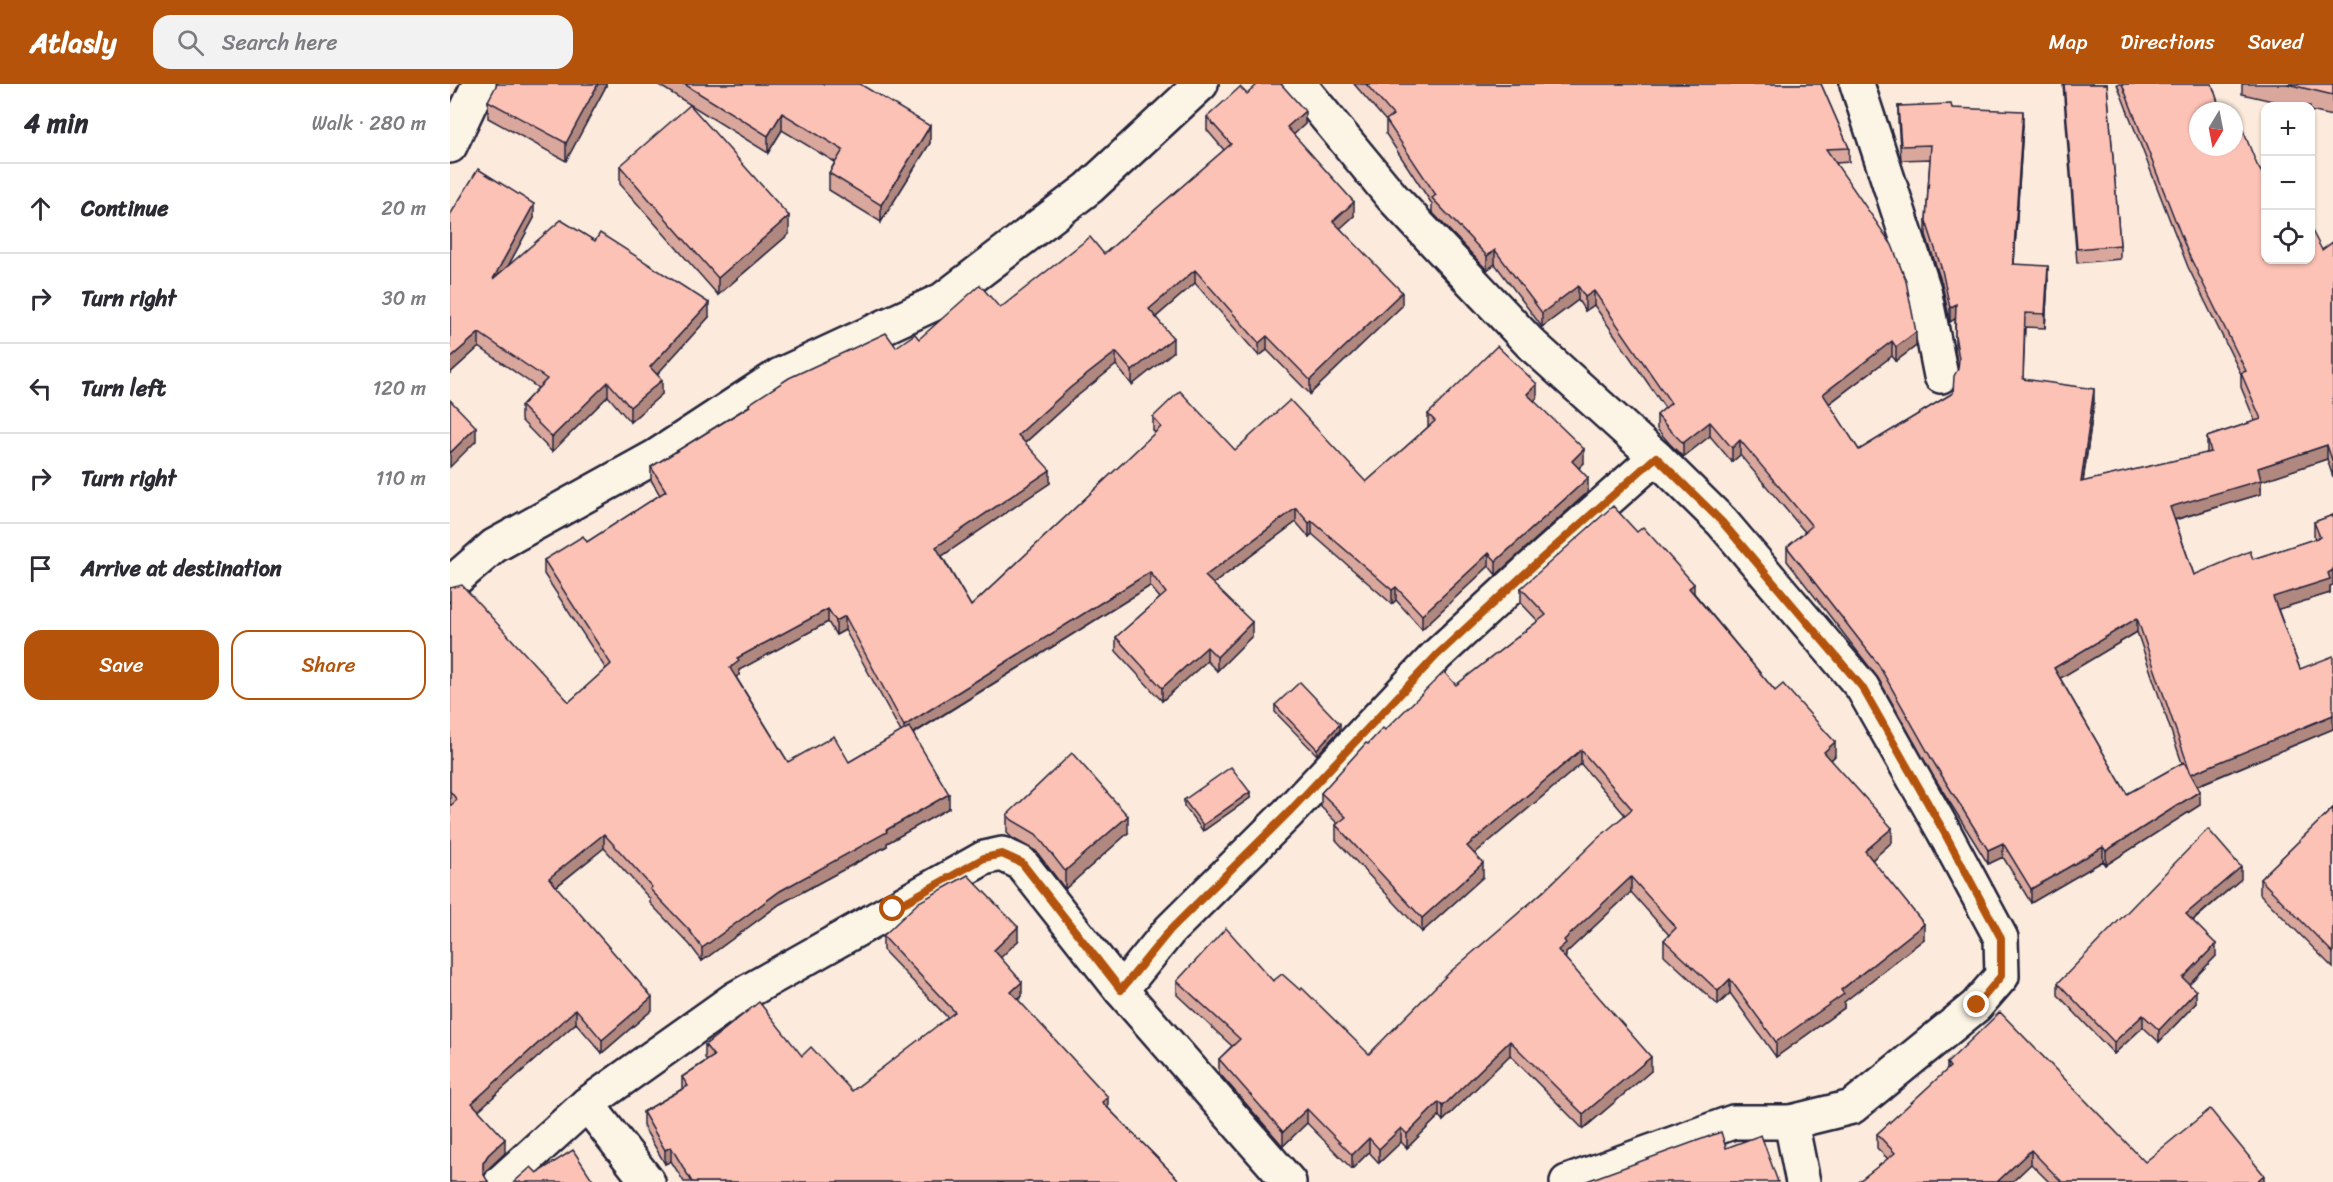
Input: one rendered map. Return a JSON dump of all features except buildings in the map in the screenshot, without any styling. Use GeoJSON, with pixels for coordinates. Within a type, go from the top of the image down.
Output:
{"type":"FeatureCollection","features":[{"type":"Feature","properties":{"kind":"street"},"geometry":{"type":"LineString","coordinates":[[450,146],[479,84]]}},
{"type":"Feature","properties":{"kind":"street"},"geometry":{"type":"LineString","coordinates":[[450,584],[494,546],[655,457],[780,375],[942,300],[1089,188],[1201,84]]}},
{"type":"Feature","properties":{"kind":"street"},"geometry":{"type":"LineString","coordinates":[[1299,84],[1392,198],[1531,344],[1656,457],[1722,522],[1862,687],[2001,938],[2001,976],[1977,1005],[1852,1107],[1791,1122],[1733,1122],[1568,1182]]}},
{"type":"Feature","properties":{"kind":"street"},"geometry":{"type":"LineString","coordinates":[[1857,84],[1924,290],[1941,376]]}},
{"type":"Feature","properties":{"kind":"street"},"geometry":{"type":"LineString","coordinates":[[1121,990],[1170,930],[1296,805],[1437,655],[1656,457]]}},
{"type":"Feature","properties":{"kind":"street"},"geometry":{"type":"LineString","coordinates":[[501,1182],[587,1104],[736,998],[984,858],[1002,854],[1022,863],[1121,990],[1289,1182]]}},
{"type":"Feature","properties":{"kind":"street"},"geometry":{"type":"LineString","coordinates":[[587,1104],[648,1182]]}},
{"type":"Feature","properties":{"kind":"street"},"geometry":{"type":"LineString","coordinates":[[1791,1122],[1803,1182]]}},
{"type":"Feature","properties":{"kind":"route"},"geometry":{"type":"LineString","coordinates":[[893,909],[984,858],[1002,854],[1022,863],[1121,990],[1170,930],[1370,729],[1437,655],[1656,457],[1722,522],[1862,687],[2001,938],[2001,976],[1977,1005]]}}]}
